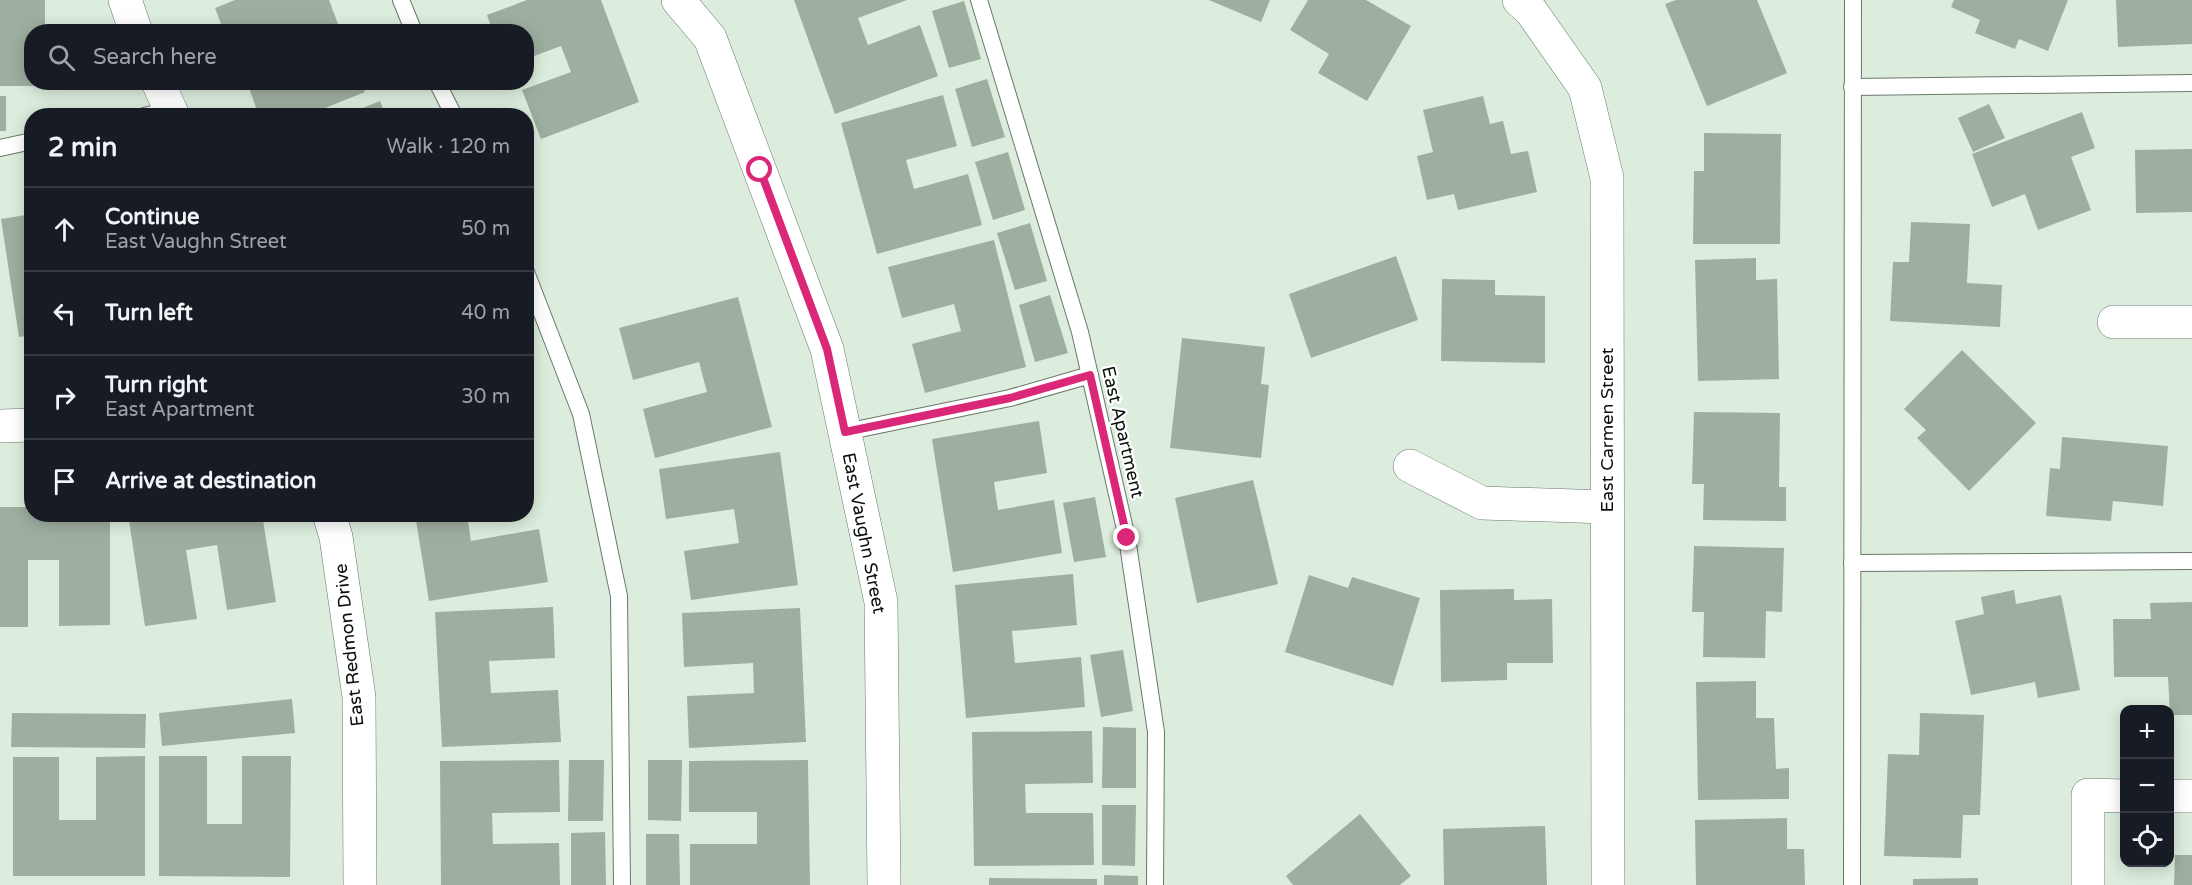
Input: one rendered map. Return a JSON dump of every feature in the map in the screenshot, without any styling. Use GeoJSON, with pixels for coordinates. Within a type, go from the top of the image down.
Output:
{"type":"FeatureCollection","features":[{"type":"Feature","properties":{"kind":"street"},"geometry":{"type":"LineString","coordinates":[[125,0],[133,24]]}},
{"type":"Feature","properties":{"kind":"street","name":"East Vaughn Street"},"geometry":{"type":"LineString","coordinates":[[678,0],[710,38],[827,349],[881,602],[884,885]]}},
{"type":"Feature","properties":{"kind":"street","name":"East Carmen Street"},"geometry":{"type":"LineString","coordinates":[[1519,0],[1531,11],[1585,88],[1607,178],[1608,885]]}},
{"type":"Feature","properties":{"kind":"street"},"geometry":{"type":"LineString","coordinates":[[2114,322],[2192,322]]}},
{"type":"Feature","properties":{"kind":"street"},"geometry":{"type":"LineString","coordinates":[[0,426],[24,425]]}},
{"type":"Feature","properties":{"kind":"street"},"geometry":{"type":"LineString","coordinates":[[1410,466],[1482,502],[1607,507]]}},
{"type":"Feature","properties":{"kind":"street","name":"East Redmon Drive"},"geometry":{"type":"LineString","coordinates":[[331,522],[336,537],[358,697],[360,885]]}},
{"type":"Feature","properties":{"kind":"street"},"geometry":{"type":"LineString","coordinates":[[2088,885],[2088,795],[2120,796]]}},
{"type":"Feature","properties":{"kind":"street"},"geometry":{"type":"LineString","coordinates":[[2174,796],[2192,796]]}},
{"type":"Feature","properties":{"kind":"lane"},"geometry":{"type":"LineString","coordinates":[[401,0],[411,24]]}},
{"type":"Feature","properties":{"kind":"lane","name":"East Apartment"},"geometry":{"type":"LineString","coordinates":[[979,0],[1080,332],[1127,538],[1156,732],[1155,885]]}},
{"type":"Feature","properties":{"kind":"lane"},"geometry":{"type":"LineString","coordinates":[[1852,885],[1853,0]]}},
{"type":"Feature","properties":{"kind":"lane"},"geometry":{"type":"LineString","coordinates":[[1852,87],[2192,83]]}},
{"type":"Feature","properties":{"kind":"lane"},"geometry":{"type":"LineString","coordinates":[[441,90],[450,108]]}},
{"type":"Feature","properties":{"kind":"lane"},"geometry":{"type":"LineString","coordinates":[[0,148],[24,143]]}},
{"type":"Feature","properties":{"kind":"lane"},"geometry":{"type":"LineString","coordinates":[[534,293],[581,414],[619,597],[622,885]]}},
{"type":"Feature","properties":{"kind":"lane"},"geometry":{"type":"LineString","coordinates":[[845,432],[1010,398],[1090,375]]}},
{"type":"Feature","properties":{"kind":"lane"},"geometry":{"type":"LineString","coordinates":[[1852,563],[2192,561]]}},
{"type":"Feature","properties":{"kind":"building"},"geometry":{"type":"Polygon","coordinates":[[[0,0],[45,0],[45,24],[24,24],[24,86],[0,86],[0,0]]]}},
{"type":"Feature","properties":{"kind":"building"},"geometry":{"type":"Polygon","coordinates":[[[235,0],[329,0],[338,24],[221,24],[215,8],[235,0]]]}},
{"type":"Feature","properties":{"kind":"building"},"geometry":{"type":"Polygon","coordinates":[[[527,0],[601,0],[639,102],[541,139],[534,121],[534,108],[529,108],[522,90],[534,90],[534,86],[571,72],[561,46],[534,56],[534,24],[490,24],[487,15],[527,0]]]}},
{"type":"Feature","properties":{"kind":"building"},"geometry":{"type":"Polygon","coordinates":[[[794,0],[907,0],[858,18],[868,45],[920,25],[938,76],[835,114],[794,0]]]}},
{"type":"Feature","properties":{"kind":"building"},"geometry":{"type":"Polygon","coordinates":[[[1209,0],[1270,0],[1261,22],[1209,0]]]}},
{"type":"Feature","properties":{"kind":"building"},"geometry":{"type":"Polygon","coordinates":[[[1308,0],[1366,0],[1411,26],[1367,101],[1318,73],[1329,54],[1290,30],[1308,0]]]}},
{"type":"Feature","properties":{"kind":"building"},"geometry":{"type":"Polygon","coordinates":[[[1676,0],[1757,0],[1787,73],[1707,106],[1665,4],[1676,0]]]}},
{"type":"Feature","properties":{"kind":"building"},"geometry":{"type":"Polygon","coordinates":[[[1954,0],[2068,0],[2048,51],[2019,39],[2015,49],[1975,33],[1980,20],[1951,7],[1954,0]]]}},
{"type":"Feature","properties":{"kind":"building"},"geometry":{"type":"Polygon","coordinates":[[[2116,0],[2192,0],[2192,44],[2118,47],[2116,0]]]}},
{"type":"Feature","properties":{"kind":"building"},"geometry":{"type":"Polygon","coordinates":[[[964,1],[981,59],[949,68],[932,11],[964,1]]]}},
{"type":"Feature","properties":{"kind":"building"},"geometry":{"type":"Polygon","coordinates":[[[987,79],[1005,137],[972,147],[955,89],[987,79]]]}},
{"type":"Feature","properties":{"kind":"building"},"geometry":{"type":"Polygon","coordinates":[[[250,90],[364,90],[365,92],[325,108],[256,108],[250,90]]]}},
{"type":"Feature","properties":{"kind":"building"},"geometry":{"type":"Polygon","coordinates":[[[943,95],[957,146],[906,160],[914,189],[968,174],[982,225],[877,254],[841,123],[943,95]]]}},
{"type":"Feature","properties":{"kind":"building"},"geometry":{"type":"Polygon","coordinates":[[[0,96],[6,96],[6,131],[0,131],[0,96]]]}},
{"type":"Feature","properties":{"kind":"building"},"geometry":{"type":"Polygon","coordinates":[[[1483,96],[1490,124],[1503,121],[1511,154],[1528,151],[1537,192],[1458,210],[1454,194],[1427,200],[1417,156],[1433,152],[1423,110],[1483,96]]]}},
{"type":"Feature","properties":{"kind":"building"},"geometry":{"type":"Polygon","coordinates":[[[380,101],[383,108],[362,108],[380,101]]]}},
{"type":"Feature","properties":{"kind":"building"},"geometry":{"type":"Polygon","coordinates":[[[1989,104],[2005,138],[1973,152],[1958,118],[1989,104]]]}},
{"type":"Feature","properties":{"kind":"building"},"geometry":{"type":"Polygon","coordinates":[[[2082,112],[2095,148],[2071,157],[2091,210],[2038,230],[2025,194],[1992,207],[1972,154],[2082,112]]]}},
{"type":"Feature","properties":{"kind":"building"},"geometry":{"type":"Polygon","coordinates":[[[1704,133],[1781,134],[1780,244],[1693,244],[1694,171],[1704,171],[1704,133]]]}},
{"type":"Feature","properties":{"kind":"building"},"geometry":{"type":"Polygon","coordinates":[[[2192,149],[2192,212],[2136,213],[2135,150],[2192,149]]]}},
{"type":"Feature","properties":{"kind":"building"},"geometry":{"type":"Polygon","coordinates":[[[1008,152],[1025,210],[993,220],[975,162],[1008,152]]]}},
{"type":"Feature","properties":{"kind":"building"},"geometry":{"type":"Polygon","coordinates":[[[24,215],[24,336],[19,337],[1,219],[24,215]]]}},
{"type":"Feature","properties":{"kind":"building"},"geometry":{"type":"Polygon","coordinates":[[[1911,222],[1970,224],[1967,283],[2002,285],[2000,327],[1890,321],[1893,262],[1909,262],[1911,222]]]}},
{"type":"Feature","properties":{"kind":"building"},"geometry":{"type":"Polygon","coordinates":[[[1030,223],[1047,281],[1015,290],[997,233],[1030,223]]]}},
{"type":"Feature","properties":{"kind":"building"},"geometry":{"type":"Polygon","coordinates":[[[994,240],[1026,367],[925,393],[912,344],[961,331],[954,304],[902,318],[888,267],[994,240]]]}},
{"type":"Feature","properties":{"kind":"building"},"geometry":{"type":"Polygon","coordinates":[[[1396,256],[1418,320],[1311,358],[1289,294],[1396,256]]]}},
{"type":"Feature","properties":{"kind":"building"},"geometry":{"type":"Polygon","coordinates":[[[1756,258],[1756,280],[1777,279],[1779,379],[1698,381],[1695,260],[1756,258]]]}},
{"type":"Feature","properties":{"kind":"building"},"geometry":{"type":"Polygon","coordinates":[[[1442,279],[1495,280],[1495,295],[1545,296],[1545,363],[1441,361],[1442,279]]]}},
{"type":"Feature","properties":{"kind":"building"},"geometry":{"type":"Polygon","coordinates":[[[1050,295],[1068,353],[1035,362],[1019,305],[1050,295]]]}},
{"type":"Feature","properties":{"kind":"building"},"geometry":{"type":"Polygon","coordinates":[[[738,297],[772,427],[655,458],[643,409],[707,392],[699,362],[633,380],[619,328],[738,297]]]}},
{"type":"Feature","properties":{"kind":"building"},"geometry":{"type":"Polygon","coordinates":[[[1182,338],[1265,347],[1261,384],[1269,385],[1261,458],[1170,448],[1182,338]]]}},
{"type":"Feature","properties":{"kind":"building"},"geometry":{"type":"Polygon","coordinates":[[[1962,350],[2036,423],[1969,491],[1917,438],[1926,430],[1904,409],[1962,350]]]}},
{"type":"Feature","properties":{"kind":"building"},"geometry":{"type":"Polygon","coordinates":[[[1694,412],[1780,413],[1779,487],[1786,487],[1786,521],[1703,520],[1704,484],[1692,484],[1694,412]]]}},
{"type":"Feature","properties":{"kind":"building"},"geometry":{"type":"Polygon","coordinates":[[[1039,421],[1047,473],[994,482],[998,510],[1054,500],[1062,553],[953,572],[932,439],[1039,421]]]}},
{"type":"Feature","properties":{"kind":"building"},"geometry":{"type":"Polygon","coordinates":[[[2062,437],[2168,446],[2163,506],[2113,501],[2111,521],[2046,516],[2050,468],[2060,469],[2062,437]]]}},
{"type":"Feature","properties":{"kind":"building"},"geometry":{"type":"Polygon","coordinates":[[[780,452],[798,585],[691,600],[684,551],[739,543],[734,509],[666,519],[659,469],[780,452]]]}},
{"type":"Feature","properties":{"kind":"building"},"geometry":{"type":"Polygon","coordinates":[[[1253,480],[1278,584],[1197,603],[1175,498],[1253,480]]]}},
{"type":"Feature","properties":{"kind":"building"},"geometry":{"type":"Polygon","coordinates":[[[1095,497],[1106,557],[1074,562],[1063,503],[1095,497]]]}},
{"type":"Feature","properties":{"kind":"building"},"geometry":{"type":"Polygon","coordinates":[[[0,507],[24,507],[24,522],[110,522],[110,625],[59,626],[59,560],[28,560],[28,627],[0,627],[0,507]]]}},
{"type":"Feature","properties":{"kind":"building"},"geometry":{"type":"Polygon","coordinates":[[[129,522],[263,522],[276,602],[227,610],[217,545],[186,550],[197,619],[145,626],[129,522]]]}},
{"type":"Feature","properties":{"kind":"building"},"geometry":{"type":"Polygon","coordinates":[[[416,522],[468,522],[471,541],[539,529],[548,582],[429,601],[416,522]]]}},
{"type":"Feature","properties":{"kind":"building"},"geometry":{"type":"Polygon","coordinates":[[[1694,546],[1784,548],[1782,612],[1766,611],[1765,658],[1703,657],[1704,612],[1692,612],[1694,546]]]}},
{"type":"Feature","properties":{"kind":"building"},"geometry":{"type":"Polygon","coordinates":[[[1073,574],[1077,625],[1012,631],[1015,663],[1081,657],[1085,707],[966,718],[955,585],[1073,574]]]}},
{"type":"Feature","properties":{"kind":"building"},"geometry":{"type":"Polygon","coordinates":[[[1309,575],[1348,588],[1352,577],[1420,598],[1393,686],[1285,652],[1309,575]]]}},
{"type":"Feature","properties":{"kind":"building"},"geometry":{"type":"Polygon","coordinates":[[[1514,589],[1514,600],[1552,599],[1553,663],[1507,663],[1507,680],[1441,682],[1440,590],[1514,589]]]}},
{"type":"Feature","properties":{"kind":"building"},"geometry":{"type":"Polygon","coordinates":[[[2014,590],[2016,604],[2061,595],[2080,690],[2038,698],[2035,682],[1971,695],[1955,621],[1984,614],[1981,597],[2014,590]]]}},
{"type":"Feature","properties":{"kind":"building"},"geometry":{"type":"Polygon","coordinates":[[[2192,602],[2192,715],[2174,715],[2174,705],[2169,705],[2168,677],[2114,677],[2113,619],[2151,619],[2150,603],[2192,602]]]}},
{"type":"Feature","properties":{"kind":"building"},"geometry":{"type":"Polygon","coordinates":[[[553,607],[555,658],[489,661],[491,693],[558,690],[561,742],[442,747],[435,612],[553,607]]]}},
{"type":"Feature","properties":{"kind":"building"},"geometry":{"type":"Polygon","coordinates":[[[800,608],[806,742],[689,748],[687,696],[754,693],[753,663],[684,667],[682,613],[800,608]]]}},
{"type":"Feature","properties":{"kind":"building"},"geometry":{"type":"Polygon","coordinates":[[[1123,650],[1133,711],[1101,717],[1090,655],[1123,650]]]}},
{"type":"Feature","properties":{"kind":"building"},"geometry":{"type":"Polygon","coordinates":[[[1756,681],[1756,718],[1774,718],[1776,769],[1789,768],[1789,799],[1698,800],[1696,682],[1756,681]]]}},
{"type":"Feature","properties":{"kind":"building"},"geometry":{"type":"Polygon","coordinates":[[[292,699],[295,733],[162,746],[159,713],[292,699]]]}},
{"type":"Feature","properties":{"kind":"building"},"geometry":{"type":"Polygon","coordinates":[[[12,713],[146,714],[145,748],[11,747],[12,713]]]}},
{"type":"Feature","properties":{"kind":"building"},"geometry":{"type":"Polygon","coordinates":[[[1920,713],[1984,715],[1980,815],[1963,815],[1961,858],[1884,856],[1888,754],[1919,755],[1920,713]]]}},
{"type":"Feature","properties":{"kind":"building"},"geometry":{"type":"Polygon","coordinates":[[[1103,727],[1136,728],[1136,788],[1102,788],[1103,727]]]}},
{"type":"Feature","properties":{"kind":"building"},"geometry":{"type":"Polygon","coordinates":[[[1092,731],[1093,783],[1025,784],[1026,813],[1093,813],[1094,865],[974,866],[972,732],[1092,731]]]}},
{"type":"Feature","properties":{"kind":"building"},"geometry":{"type":"Polygon","coordinates":[[[145,756],[145,876],[13,876],[13,757],[59,757],[59,820],[96,820],[96,757],[145,756]]]}},
{"type":"Feature","properties":{"kind":"building"},"geometry":{"type":"Polygon","coordinates":[[[159,756],[207,756],[207,824],[242,824],[242,756],[291,756],[290,877],[159,876],[159,756]]]}},
{"type":"Feature","properties":{"kind":"building"},"geometry":{"type":"Polygon","coordinates":[[[559,760],[560,812],[492,813],[493,844],[559,843],[560,885],[441,885],[440,761],[559,760]]]}},
{"type":"Feature","properties":{"kind":"building"},"geometry":{"type":"Polygon","coordinates":[[[569,760],[604,760],[603,821],[568,821],[569,760]]]}},
{"type":"Feature","properties":{"kind":"building"},"geometry":{"type":"Polygon","coordinates":[[[648,760],[682,760],[681,821],[648,820],[648,760]]]}},
{"type":"Feature","properties":{"kind":"building"},"geometry":{"type":"Polygon","coordinates":[[[808,760],[810,885],[690,885],[690,844],[757,844],[757,812],[689,812],[689,761],[808,760]]]}},
{"type":"Feature","properties":{"kind":"building"},"geometry":{"type":"Polygon","coordinates":[[[1102,805],[1136,805],[1135,866],[1102,865],[1102,805]]]}},
{"type":"Feature","properties":{"kind":"building"},"geometry":{"type":"Polygon","coordinates":[[[1360,814],[1411,876],[1400,885],[1293,885],[1286,876],[1360,814]]]}},
{"type":"Feature","properties":{"kind":"building"},"geometry":{"type":"Polygon","coordinates":[[[1787,818],[1787,849],[1804,849],[1805,885],[1696,885],[1695,820],[1787,818]]]}},
{"type":"Feature","properties":{"kind":"building"},"geometry":{"type":"Polygon","coordinates":[[[1545,826],[1547,885],[1444,885],[1443,829],[1545,826]]]}},
{"type":"Feature","properties":{"kind":"building"},"geometry":{"type":"Polygon","coordinates":[[[605,832],[606,885],[571,885],[571,833],[605,832]]]}},
{"type":"Feature","properties":{"kind":"building"},"geometry":{"type":"Polygon","coordinates":[[[646,834],[679,834],[680,885],[646,885],[646,834]]]}},
{"type":"Feature","properties":{"kind":"building"},"geometry":{"type":"Polygon","coordinates":[[[2175,855],[2192,855],[2192,885],[2174,885],[2175,855]]]}},
{"type":"Feature","properties":{"kind":"building"},"geometry":{"type":"Polygon","coordinates":[[[1104,875],[1138,876],[1138,885],[1104,885],[1104,875]]]}},
{"type":"Feature","properties":{"kind":"building"},"geometry":{"type":"Polygon","coordinates":[[[989,878],[1097,879],[1097,885],[989,885],[989,878]]]}},
{"type":"Feature","properties":{"kind":"building"},"geometry":{"type":"Polygon","coordinates":[[[1978,878],[1978,885],[1913,885],[1913,879],[1978,878]]]}},
{"type":"Feature","properties":{"kind":"route"},"geometry":{"type":"LineString","coordinates":[[760,170],[827,349],[845,432],[1010,398],[1090,375],[1127,538]]}}]}
